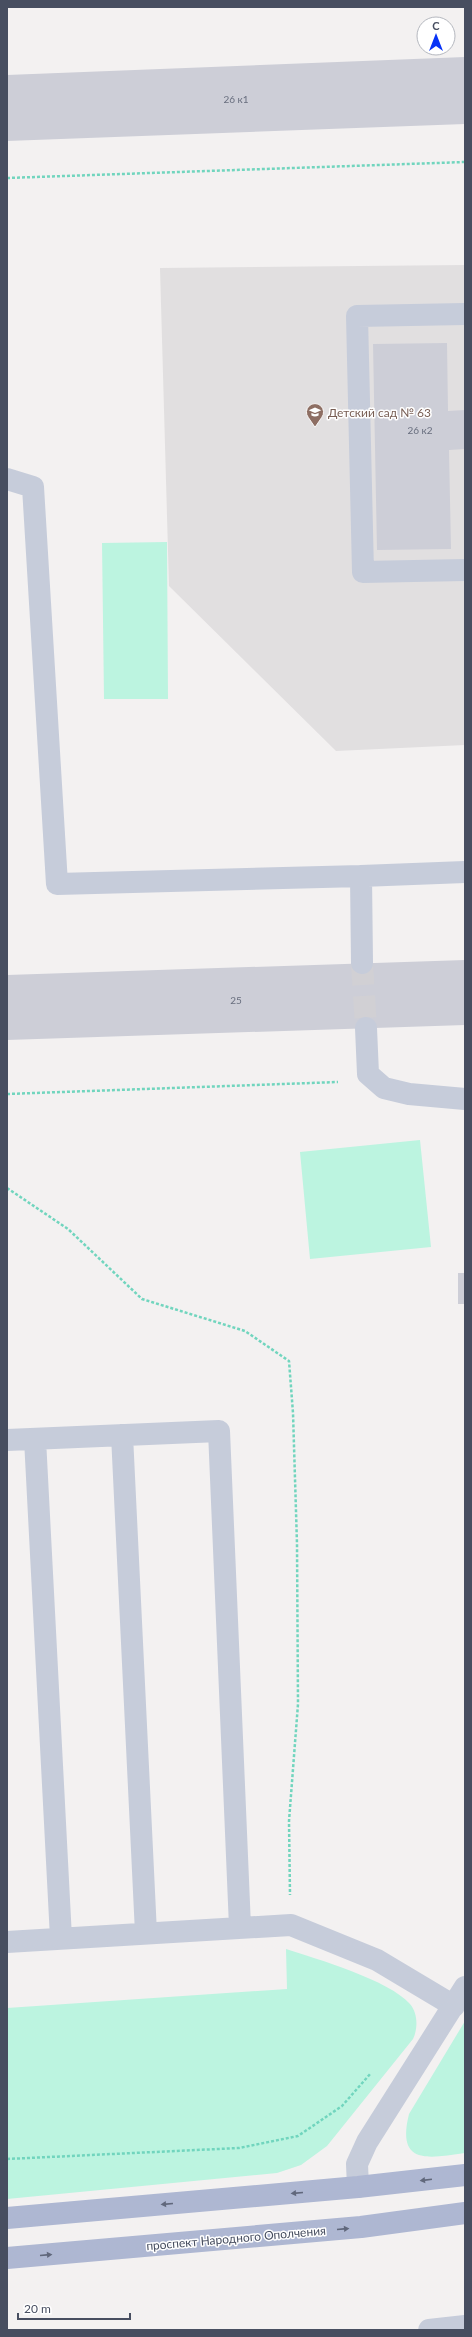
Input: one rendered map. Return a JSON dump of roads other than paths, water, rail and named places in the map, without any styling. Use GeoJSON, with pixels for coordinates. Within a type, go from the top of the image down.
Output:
{"type":"FeatureCollection","features":[{"type":"Feature","properties":{"kind":"main road"},"geometry":{"type":"LineString","coordinates":[[7,2218],[358,2188],[465,2175]]}},
{"type":"Feature","properties":{"kind":"main road","name":"проспект Народного Ополчения"},"geometry":{"type":"LineString","coordinates":[[7,2258],[361,2227],[465,2213]]}},
{"type":"Feature","properties":{"kind":"lane"},"geometry":{"type":"LineString","coordinates":[[465,314],[357,316],[363,572],[465,570]]}},
{"type":"Feature","properties":{"kind":"lane"},"geometry":{"type":"LineString","coordinates":[[7,480],[33,487],[57,884],[465,872]]}},
{"type":"Feature","properties":{"kind":"lane"},"geometry":{"type":"LineString","coordinates":[[361,876],[362,963]]}},
{"type":"Feature","properties":{"kind":"lane"},"geometry":{"type":"LineString","coordinates":[[366,1028],[368,1074],[384,1088],[409,1094],[465,1099]]}},
{"type":"Feature","properties":{"kind":"lane"},"geometry":{"type":"LineString","coordinates":[[7,1440],[219,1431],[240,1926]]}},
{"type":"Feature","properties":{"kind":"lane"},"geometry":{"type":"LineString","coordinates":[[122,1435],[146,1933]]}},
{"type":"Feature","properties":{"kind":"lane"},"geometry":{"type":"LineString","coordinates":[[35,1439],[61,1938]]}},
{"type":"Feature","properties":{"kind":"lane"},"geometry":{"type":"LineString","coordinates":[[7,1942],[240,1926],[290,1925],[376,1960],[454,2006]]}},
{"type":"Feature","properties":{"kind":"lane"},"geometry":{"type":"LineString","coordinates":[[358,2188],[357,2164],[367,2142],[465,1987]]}},
{"type":"Feature","properties":{"kind":"lane"},"geometry":{"type":"LineString","coordinates":[[429,2330],[465,2326]]}},
{"type":"Feature","properties":{"kind":"tunnel"},"geometry":{"type":"LineString","coordinates":[[362,963],[366,1028]]}},
{"type":"Feature","properties":{"kind":"place","name":"Детский сад № 63"},"geometry":{"type":"Point","coordinates":[315,427]}}]}
